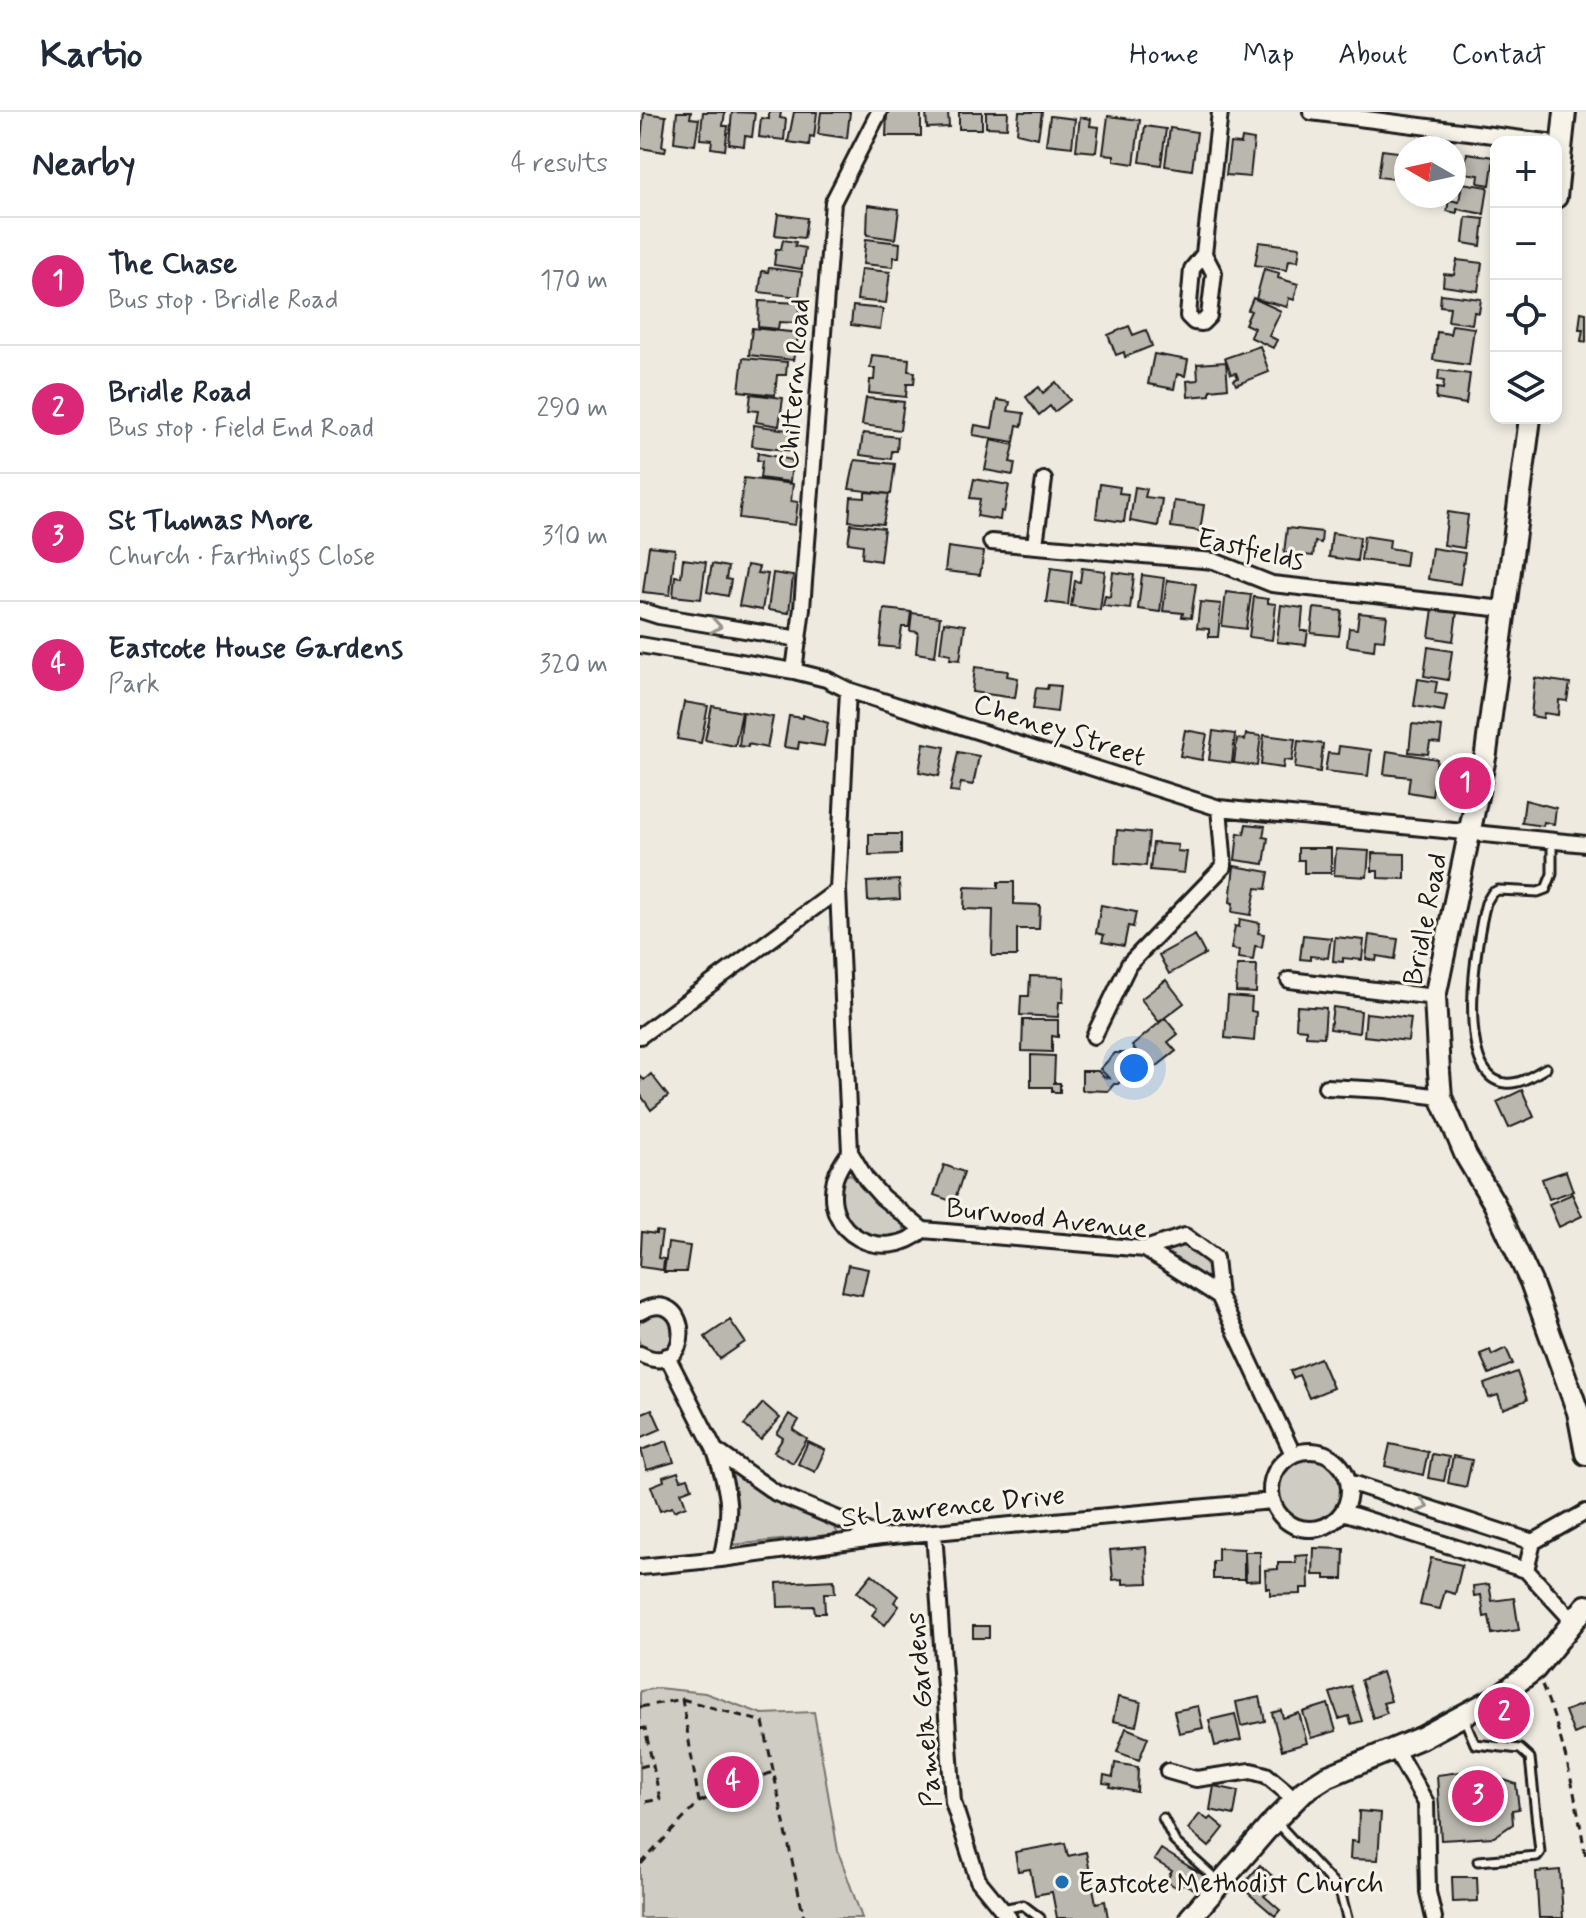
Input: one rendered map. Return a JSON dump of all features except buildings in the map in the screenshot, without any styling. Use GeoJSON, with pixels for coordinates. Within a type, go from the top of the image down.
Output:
{"type":"FeatureCollection","features":[{"type":"Feature","properties":{"kind":"street","name":"Chiltern Road"},"geometry":{"type":"LineString","coordinates":[[794,671],[833,202],[879,112]]}},
{"type":"Feature","properties":{"kind":"street"},"geometry":{"type":"LineString","coordinates":[[1204,254],[1220,112]]}},
{"type":"Feature","properties":{"kind":"street"},"geometry":{"type":"LineString","coordinates":[[1311,112],[1500,136]]}},
{"type":"Feature","properties":{"kind":"street"},"geometry":{"type":"LineString","coordinates":[[1557,136],[1565,112]]}},
{"type":"Feature","properties":{"kind":"street","name":"Bridle Road"},"geometry":{"type":"LineString","coordinates":[[1529,424],[1486,753],[1435,997],[1441,1097],[1466,1156],[1494,1203],[1531,1282],[1583,1424],[1586,1454]]}},
{"type":"Feature","properties":{"kind":"street"},"geometry":{"type":"LineString","coordinates":[[1035,544],[1044,480]]}},
{"type":"Feature","properties":{"kind":"street","name":"Eastfields"},"geometry":{"type":"LineString","coordinates":[[991,542],[1214,561],[1272,584],[1504,609]]}},
{"type":"Feature","properties":{"kind":"street"},"geometry":{"type":"LineString","coordinates":[[640,610],[659,616],[799,639]]}},
{"type":"Feature","properties":{"kind":"street","name":"Cheney Street"},"geometry":{"type":"LineString","coordinates":[[640,645],[826,679],[848,690],[1219,808],[1586,844]]}},
{"type":"Feature","properties":{"kind":"street","name":"Burwood Avenue"},"geometry":{"type":"LineString","coordinates":[[848,690],[838,890],[850,1152],[866,1179],[882,1197],[923,1230],[1145,1249],[1219,1296]]}},
{"type":"Feature","properties":{"kind":"street"},"geometry":{"type":"LineString","coordinates":[[1094,1036],[1129,964],[1224,866],[1219,808]]}},
{"type":"Feature","properties":{"kind":"street"},"geometry":{"type":"LineString","coordinates":[[640,1036],[838,890]]}},
{"type":"Feature","properties":{"kind":"street"},"geometry":{"type":"LineString","coordinates":[[1289,980],[1435,997]]}},
{"type":"Feature","properties":{"kind":"street"},"geometry":{"type":"LineString","coordinates":[[1326,1087],[1441,1097]]}},
{"type":"Feature","properties":{"kind":"street","name":"Burwood Avenue"},"geometry":{"type":"LineString","coordinates":[[850,1152],[835,1181],[836,1212],[843,1225],[868,1243],[884,1246],[914,1237],[923,1230]]}},
{"type":"Feature","properties":{"kind":"street"},"geometry":{"type":"LineString","coordinates":[[1145,1249],[1185,1236],[1215,1258],[1219,1296],[1293,1454]]}},
{"type":"Feature","properties":{"kind":"street"},"geometry":{"type":"LineString","coordinates":[[640,1312],[659,1306],[674,1313],[679,1320],[682,1337],[674,1352],[667,1356],[649,1358],[640,1354]]}},
{"type":"Feature","properties":{"kind":"street"},"geometry":{"type":"LineString","coordinates":[[667,1356],[715,1450],[729,1490],[728,1528],[721,1559]]}},
{"type":"Feature","properties":{"kind":"street"},"geometry":{"type":"LineString","coordinates":[[715,1450],[776,1493],[881,1537]]}},
{"type":"Feature","properties":{"kind":"street"},"geometry":{"type":"LineString","coordinates":[[1306,1450],[1331,1456],[1349,1482],[1349,1496],[1343,1512],[1321,1528],[1300,1528],[1284,1520],[1272,1501],[1270,1487],[1275,1472],[1293,1454],[1306,1450]]}},
{"type":"Feature","properties":{"kind":"street"},"geometry":{"type":"LineString","coordinates":[[1349,1482],[1533,1542]]}},
{"type":"Feature","properties":{"kind":"street","name":"St Lawrence Drive"},"geometry":{"type":"LineString","coordinates":[[640,1567],[881,1537],[1272,1501]]}},
{"type":"Feature","properties":{"kind":"street"},"geometry":{"type":"LineString","coordinates":[[1190,1918],[1296,1800],[1326,1777],[1395,1749],[1499,1696],[1535,1669],[1580,1614],[1526,1570],[1343,1512]]}},
{"type":"Feature","properties":{"kind":"street"},"geometry":{"type":"LineString","coordinates":[[1526,1570],[1533,1542],[1586,1512]]}},
{"type":"Feature","properties":{"kind":"street","name":"Pamela Gardens"},"geometry":{"type":"LineString","coordinates":[[934,1532],[953,1802],[978,1880],[1006,1914]]}},
{"type":"Feature","properties":{"kind":"street"},"geometry":{"type":"LineString","coordinates":[[1395,1749],[1426,1803],[1428,1892],[1434,1918]]}},
{"type":"Feature","properties":{"kind":"street"},"geometry":{"type":"LineString","coordinates":[[1168,1771],[1196,1779],[1251,1771],[1266,1775],[1296,1800]]}},
{"type":"Feature","properties":{"kind":"lane"},"geometry":{"type":"LineString","coordinates":[[1546,1068],[1515,1083],[1502,1083],[1491,1077],[1475,1044],[1472,1004],[1473,976],[1486,903],[1498,890],[1530,892],[1546,889],[1552,874],[1552,840]]}},
{"type":"Feature","properties":{"kind":"lane"},"geometry":{"type":"LineString","coordinates":[[1463,1716],[1475,1744],[1520,1749],[1530,1758],[1539,1855],[1478,1861]]}},
{"type":"Feature","properties":{"kind":"lane"},"geometry":{"type":"LineString","coordinates":[[1163,1818],[1175,1842],[1220,1883]]}},
{"type":"Feature","properties":{"kind":"lane"},"geometry":{"type":"LineString","coordinates":[[1274,1821],[1340,1891],[1347,1918]]}},
{"type":"Feature","properties":{"kind":"lane"},"geometry":{"type":"LineString","coordinates":[[1006,1914],[1023,1905],[1040,1918]]}},
{"type":"Feature","properties":{"kind":"path"},"geometry":{"type":"LineString","coordinates":[[1535,1669],[1560,1728],[1586,1859]]}},
{"type":"Feature","properties":{"kind":"path"},"geometry":{"type":"LineString","coordinates":[[640,1707],[682,1699],[763,1722],[804,1918]]}},
{"type":"Feature","properties":{"kind":"path"},"geometry":{"type":"LineString","coordinates":[[682,1699],[699,1802]]}},
{"type":"Feature","properties":{"kind":"path"},"geometry":{"type":"LineString","coordinates":[[640,1729],[645,1728],[660,1799],[640,1803]]}},
{"type":"Feature","properties":{"kind":"path"},"geometry":{"type":"LineString","coordinates":[[640,1767],[653,1764]]}},
{"type":"Feature","properties":{"kind":"path"},"geometry":{"type":"LineString","coordinates":[[640,1865],[699,1802],[773,1772]]}},
{"type":"Feature","properties":{"kind":"shaded area"},"geometry":{"type":"Polygon","coordinates":[[[850,1174],[902,1223],[905,1231],[893,1238],[880,1240],[856,1228],[846,1217],[841,1204],[840,1190],[845,1176],[850,1174]]]}},
{"type":"Feature","properties":{"kind":"shaded area"},"geometry":{"type":"Polygon","coordinates":[[[1184,1245],[1210,1262],[1211,1285],[1160,1251],[1184,1245]]]}},
{"type":"Feature","properties":{"kind":"shaded area"},"geometry":{"type":"Polygon","coordinates":[[[656,1314],[669,1320],[675,1333],[669,1346],[656,1352],[643,1346],[637,1333],[643,1320],[656,1314]]]}},
{"type":"Feature","properties":{"kind":"shaded area"},"geometry":{"type":"Polygon","coordinates":[[[1304,1458],[1316,1458],[1333,1467],[1340,1478],[1340,1502],[1333,1513],[1316,1522],[1304,1522],[1292,1517],[1283,1508],[1278,1496],[1278,1484],[1283,1472],[1292,1463],[1304,1458]]]}},
{"type":"Feature","properties":{"kind":"shaded area"},"geometry":{"type":"Polygon","coordinates":[[[729,1468],[771,1499],[835,1528],[838,1534],[732,1545],[736,1506],[729,1468]]]}},
{"type":"Feature","properties":{"kind":"shaded area"},"geometry":{"type":"Polygon","coordinates":[[[658,1688],[705,1693],[762,1714],[814,1712],[838,1851],[862,1918],[640,1918],[640,1691],[658,1688]]]}},
{"type":"Feature","properties":{"kind":"place","name":"The Chase"},"geometry":{"type":"Point","coordinates":[1465,783]}},
{"type":"Feature","properties":{"kind":"place","name":"Bridle Road"},"geometry":{"type":"Point","coordinates":[1504,1713]}},
{"type":"Feature","properties":{"kind":"place","name":"Eastcote House Gardens"},"geometry":{"type":"Point","coordinates":[733,1782]}},
{"type":"Feature","properties":{"kind":"place","name":"St Thomas More"},"geometry":{"type":"Point","coordinates":[1478,1796]}},
{"type":"Feature","properties":{"kind":"place","name":"Eastcote Methodist Church"},"geometry":{"type":"Point","coordinates":[1062,1882]}}]}
